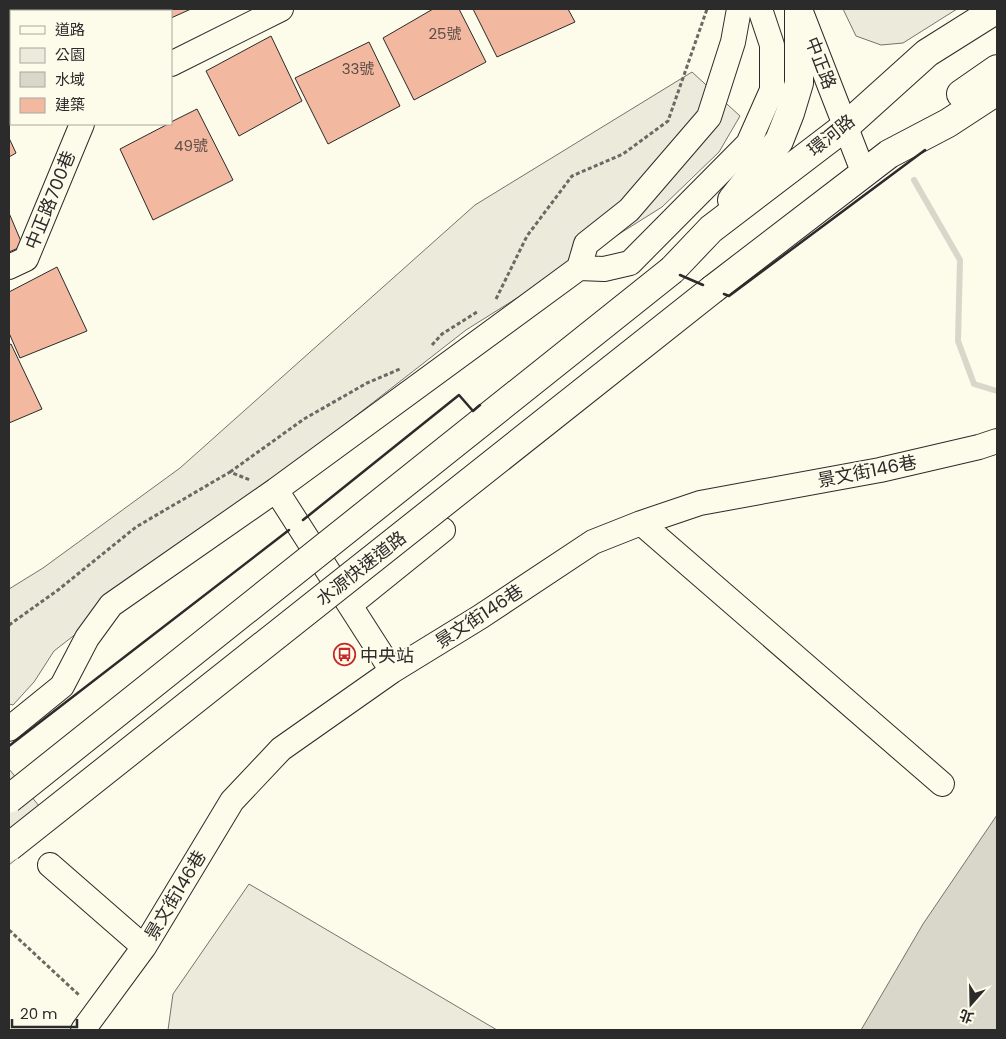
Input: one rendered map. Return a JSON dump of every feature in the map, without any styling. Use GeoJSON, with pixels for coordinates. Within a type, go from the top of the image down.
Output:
{"type":"FeatureCollection","features":[{"type":"Feature","properties":{"kind":"highway"},"geometry":{"type":"LineString","coordinates":[[711,229],[734,197],[779,142],[799,83],[799,9]]}},
{"type":"Feature","properties":{"kind":"highway","name":"環河路"},"geometry":{"type":"LineString","coordinates":[[9,799],[672,270],[711,229],[846,126],[927,53],[997,9]]}},
{"type":"Feature","properties":{"kind":"highway"},"geometry":{"type":"LineString","coordinates":[[868,105],[997,30]]}},
{"type":"Feature","properties":{"kind":"highway"},"geometry":{"type":"LineString","coordinates":[[864,174],[936,111],[997,69]]}},
{"type":"Feature","properties":{"kind":"highway"},"geometry":{"type":"LineString","coordinates":[[889,154],[948,123],[997,91]]}},
{"type":"Feature","properties":{"kind":"highway","name":"水源快速道路"},"geometry":{"type":"LineString","coordinates":[[9,847],[713,289],[864,174]]}},
{"type":"Feature","properties":{"kind":"street"},"geometry":{"type":"LineString","coordinates":[[172,64],[281,9]]}},
{"type":"Feature","properties":{"kind":"street"},"geometry":{"type":"LineString","coordinates":[[9,729],[62,686],[87,638],[111,605],[276,490],[579,268],[586,244],[629,210],[709,117],[733,42],[739,9]]}},
{"type":"Feature","properties":{"kind":"street"},"geometry":{"type":"LineString","coordinates":[[579,268],[604,269],[630,263],[748,144],[772,90],[772,45],[760,9]]}},
{"type":"Feature","properties":{"kind":"street","name":"中正路"},"geometry":{"type":"LineString","coordinates":[[799,9],[864,174]]}},
{"type":"Feature","properties":{"kind":"street","name":"中正路700巷"},"geometry":{"type":"LineString","coordinates":[[9,267],[26,259],[82,125]]}},
{"type":"Feature","properties":{"kind":"street","name":"景文街146巷"},"geometry":{"type":"LineString","coordinates":[[90,1021],[144,947],[232,801],[281,749],[392,671],[480,617],[593,542],[700,503],[880,470],[997,441]]}},
{"type":"Feature","properties":{"kind":"street"},"geometry":{"type":"LineString","coordinates":[[276,490],[392,671]]}},
{"type":"Feature","properties":{"kind":"street"},"geometry":{"type":"LineString","coordinates":[[641,523],[942,784]]}},
{"type":"Feature","properties":{"kind":"street"},"geometry":{"type":"LineString","coordinates":[[350,605],[443,530]]}},
{"type":"Feature","properties":{"kind":"street"},"geometry":{"type":"LineString","coordinates":[[50,865],[144,947]]}},
{"type":"Feature","properties":{"kind":"path"},"geometry":{"type":"LineString","coordinates":[[496,301],[527,236],[572,176],[624,154],[668,121],[707,9]]}},
{"type":"Feature","properties":{"kind":"path"},"geometry":{"type":"LineString","coordinates":[[431,347],[442,334],[480,310]]}},
{"type":"Feature","properties":{"kind":"path"},"geometry":{"type":"LineString","coordinates":[[9,625],[58,590],[136,527],[230,472],[304,419],[367,383],[402,368]]}},
{"type":"Feature","properties":{"kind":"path"},"geometry":{"type":"LineString","coordinates":[[230,472],[276,490]]}},
{"type":"Feature","properties":{"kind":"path"},"geometry":{"type":"LineString","coordinates":[[9,930],[90,1021]]}},
{"type":"Feature","properties":{"kind":"green space"},"geometry":{"type":"Polygon","coordinates":[[[843,9],[957,9],[903,43],[881,45],[856,36],[843,9]]]}},
{"type":"Feature","properties":{"kind":"green space"},"geometry":{"type":"Polygon","coordinates":[[[692,72],[740,116],[719,152],[662,207],[466,330],[54,651],[34,682],[13,705],[9,704],[9,589],[43,568],[180,468],[475,205],[692,72]]]}},
{"type":"Feature","properties":{"kind":"green space"},"geometry":{"type":"Polygon","coordinates":[[[9,769],[48,817],[53,829],[9,865],[9,769]]]}},
{"type":"Feature","properties":{"kind":"green space"},"geometry":{"type":"Polygon","coordinates":[[[249,884],[497,1030],[168,1030],[173,994],[249,884]]]}},
{"type":"Feature","properties":{"kind":"water"},"geometry":{"type":"Polygon","coordinates":[[[997,815],[997,1030],[861,1030],[923,924],[997,815]]]}},
{"type":"Feature","properties":{"kind":"building"},"geometry":{"type":"Polygon","coordinates":[[[37,9],[130,10],[38,10],[37,9]]]}},
{"type":"Feature","properties":{"kind":"building"},"geometry":{"type":"Polygon","coordinates":[[[191,9],[172,18],[172,10],[132,10],[191,9]]]}},
{"type":"Feature","properties":{"kind":"building"},"geometry":{"type":"Polygon","coordinates":[[[433,9],[459,9],[486,62],[414,100],[383,38],[433,9]]]}},
{"type":"Feature","properties":{"kind":"building"},"geometry":{"type":"Polygon","coordinates":[[[473,9],[568,9],[575,22],[497,57],[473,9]]]}},
{"type":"Feature","properties":{"kind":"building"},"geometry":{"type":"Polygon","coordinates":[[[9,32],[10,32],[9,106],[9,32]]]}},
{"type":"Feature","properties":{"kind":"building"},"geometry":{"type":"Polygon","coordinates":[[[271,36],[302,101],[239,136],[206,71],[271,36]]]}},
{"type":"Feature","properties":{"kind":"building"},"geometry":{"type":"Polygon","coordinates":[[[369,42],[400,106],[328,144],[295,78],[369,42]]]}},
{"type":"Feature","properties":{"kind":"building"},"geometry":{"type":"Polygon","coordinates":[[[197,109],[233,180],[153,220],[120,149],[166,125],[172,125],[172,122],[197,109]]]}},
{"type":"Feature","properties":{"kind":"building"},"geometry":{"type":"Polygon","coordinates":[[[9,138],[16,153],[9,157],[9,138]]]}},
{"type":"Feature","properties":{"kind":"building"},"geometry":{"type":"Polygon","coordinates":[[[9,213],[23,246],[9,252],[9,213]]]}},
{"type":"Feature","properties":{"kind":"building"},"geometry":{"type":"Polygon","coordinates":[[[57,267],[87,331],[20,358],[9,333],[9,292],[57,267]]]}},
{"type":"Feature","properties":{"kind":"building"},"geometry":{"type":"Polygon","coordinates":[[[11,344],[42,409],[9,423],[9,345],[11,344]]]}},
{"type":"Feature","properties":{"kind":"waterway"},"geometry":{"type":"LineString","coordinates":[[914,180],[960,260],[958,341],[974,384],[997,391]]}},
{"type":"Feature","properties":{"kind":"wall"},"geometry":{"type":"LineString","coordinates":[[724,294],[729,296],[925,150]]}},
{"type":"Feature","properties":{"kind":"wall"},"geometry":{"type":"LineString","coordinates":[[680,275],[703,285]]}},
{"type":"Feature","properties":{"kind":"wall"},"geometry":{"type":"LineString","coordinates":[[303,520],[459,395],[473,411],[480,405]]}},
{"type":"Feature","properties":{"kind":"wall"},"geometry":{"type":"LineString","coordinates":[[9,746],[289,530]]}},
{"type":"Feature","properties":{"kind":"place","name":"中央站"},"geometry":{"type":"Point","coordinates":[344,655]}}]}
